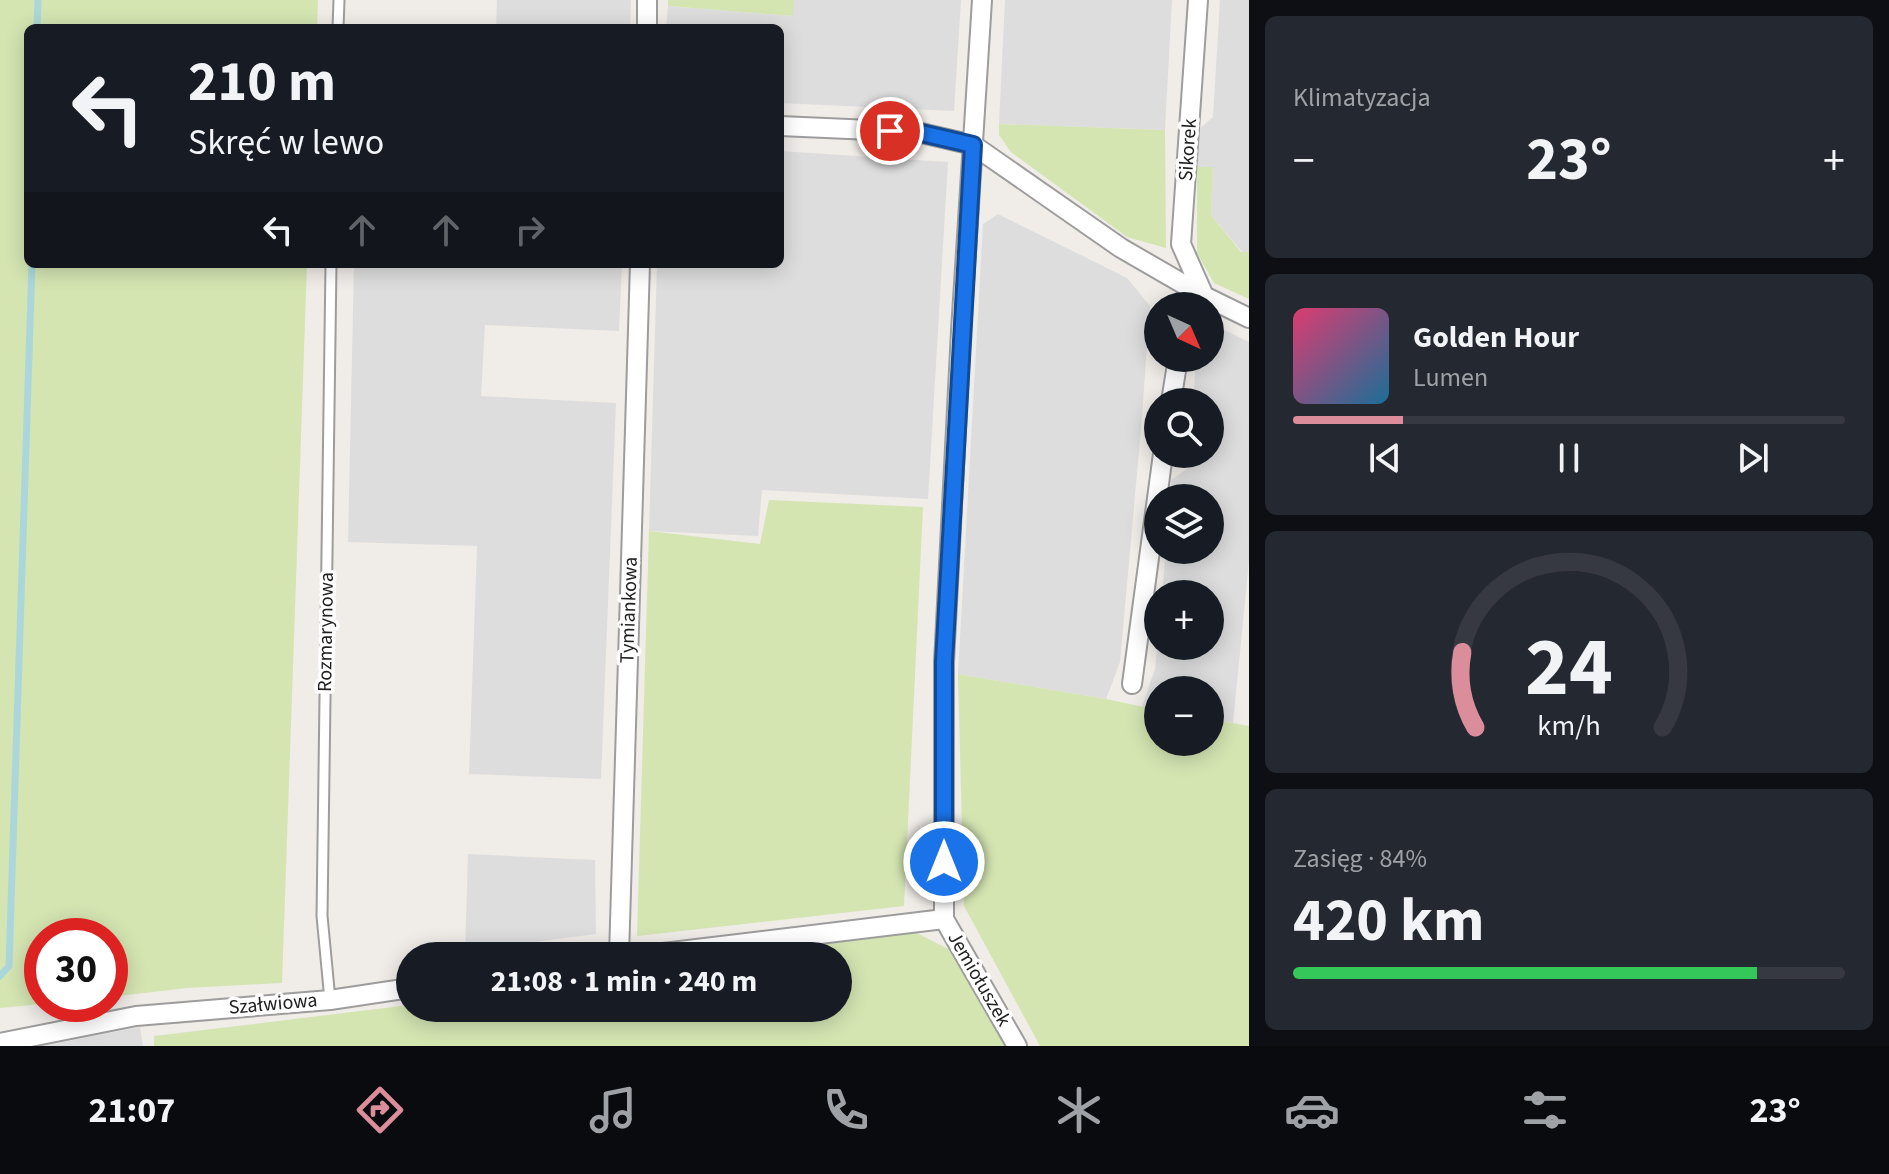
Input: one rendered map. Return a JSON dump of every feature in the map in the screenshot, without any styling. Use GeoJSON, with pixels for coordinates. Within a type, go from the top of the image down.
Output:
{"type":"FeatureCollection","features":[{"type":"Feature","properties":{"kind":"street"},"geometry":{"type":"LineString","coordinates":[[647,0],[647,24]]}},
{"type":"Feature","properties":{"kind":"street","name":"Jemiołuszek"},"geometry":{"type":"LineString","coordinates":[[982,0],[944,662],[944,919],[1017,1046]]}},
{"type":"Feature","properties":{"kind":"street","name":"Sikorek"},"geometry":{"type":"LineString","coordinates":[[1197,292],[1181,244],[1198,0]]}},
{"type":"Feature","properties":{"kind":"street"},"geometry":{"type":"LineString","coordinates":[[784,126],[917,132],[973,145],[1187,292]]}},
{"type":"Feature","properties":{"kind":"street","name":"Tymiankowa"},"geometry":{"type":"LineString","coordinates":[[619,942],[640,268]]}},
{"type":"Feature","properties":{"kind":"street"},"geometry":{"type":"LineString","coordinates":[[1224,309],[1249,318]]}},
{"type":"Feature","properties":{"kind":"street"},"geometry":{"type":"LineString","coordinates":[[1132,684],[1161,468]]}},
{"type":"Feature","properties":{"kind":"street"},"geometry":{"type":"LineString","coordinates":[[754,942],[944,919]]}},
{"type":"Feature","properties":{"kind":"street","name":"Szałwiowa"},"geometry":{"type":"LineString","coordinates":[[0,1043],[136,1016],[330,1000],[396,990]]}},
{"type":"Feature","properties":{"kind":"lane"},"geometry":{"type":"LineString","coordinates":[[338,24],[339,0]]}},
{"type":"Feature","properties":{"kind":"lane","name":"Rozmarynowa"},"geometry":{"type":"LineString","coordinates":[[330,1000],[322,916],[331,268]]}},
{"type":"Feature","properties":{"kind":"shaded area"},"geometry":{"type":"Polygon","coordinates":[[[497,0],[631,0],[630,24],[496,24],[497,0]]]}},
{"type":"Feature","properties":{"kind":"shaded area"},"geometry":{"type":"Polygon","coordinates":[[[794,0],[961,0],[954,111],[784,103],[784,24],[666,24],[668,6],[792,16],[794,0]]]}},
{"type":"Feature","properties":{"kind":"shaded area"},"geometry":{"type":"Polygon","coordinates":[[[1005,0],[1172,0],[1165,130],[999,124],[1005,0]]]}},
{"type":"Feature","properties":{"kind":"shaded area"},"geometry":{"type":"Polygon","coordinates":[[[1220,0],[1249,0],[1249,252],[1242,252],[1211,215],[1213,167],[1197,167],[1199,129],[1213,117],[1220,0]]]}},
{"type":"Feature","properties":{"kind":"shaded area"},"geometry":{"type":"Polygon","coordinates":[[[784,151],[948,162],[928,499],[762,490],[758,536],[649,531],[657,268],[784,268],[784,151]]]}},
{"type":"Feature","properties":{"kind":"shaded area"},"geometry":{"type":"Polygon","coordinates":[[[998,214],[1127,278],[1144,299],[1145,372],[1120,662],[1106,699],[958,674],[983,224],[998,214]]]}},
{"type":"Feature","properties":{"kind":"shaded area"},"geometry":{"type":"Polygon","coordinates":[[[354,268],[622,268],[619,331],[485,325],[481,396],[616,403],[601,779],[469,774],[477,546],[348,542],[354,268]]]}},
{"type":"Feature","properties":{"kind":"shaded area"},"geometry":{"type":"Polygon","coordinates":[[[1224,330],[1249,342],[1249,561],[1233,723],[1224,721],[1224,676],[1153,676],[1156,660],[1224,660],[1224,580],[1163,580],[1165,564],[1224,564],[1224,484],[1171,484],[1171,480],[1188,468],[1224,468],[1224,388],[1194,388],[1195,372],[1224,372],[1224,330]]]}},
{"type":"Feature","properties":{"kind":"shaded area"},"geometry":{"type":"Polygon","coordinates":[[[468,854],[595,860],[596,934],[534,942],[465,942],[468,854]]]}},
{"type":"Feature","properties":{"kind":"shaded area"},"geometry":{"type":"Polygon","coordinates":[[[140,1027],[143,1046],[44,1046],[140,1027]]]}},
{"type":"Feature","properties":{"kind":"green space"},"geometry":{"type":"Polygon","coordinates":[[[0,0],[318,0],[317,24],[24,24],[24,268],[307,268],[282,983],[128,995],[128,918],[24,918],[24,1006],[0,1008],[0,0]]]}},
{"type":"Feature","properties":{"kind":"green space"},"geometry":{"type":"Polygon","coordinates":[[[668,0],[794,0],[793,16],[668,6],[668,0]]]}},
{"type":"Feature","properties":{"kind":"green space"},"geometry":{"type":"Polygon","coordinates":[[[999,124],[1165,130],[1166,248],[1127,237],[1011,152],[999,135],[999,124]]]}},
{"type":"Feature","properties":{"kind":"green space"},"geometry":{"type":"Polygon","coordinates":[[[1197,167],[1213,167],[1211,215],[1241,252],[1249,252],[1249,299],[1214,283],[1197,253],[1197,167]]]}},
{"type":"Feature","properties":{"kind":"green space"},"geometry":{"type":"Polygon","coordinates":[[[769,500],[923,507],[904,906],[637,936],[649,531],[760,544],[769,500]]]}},
{"type":"Feature","properties":{"kind":"green space"},"geometry":{"type":"Polygon","coordinates":[[[958,674],[1144,707],[1144,756],[1224,756],[1224,722],[1249,726],[1249,1046],[1040,1046],[964,906],[958,674]]]}},
{"type":"Feature","properties":{"kind":"green space"},"geometry":{"type":"Polygon","coordinates":[[[911,930],[958,954],[1008,1046],[154,1046],[154,1036],[396,1007],[396,1022],[852,1022],[852,942],[840,942],[911,930]]]}},
{"type":"Feature","properties":{"kind":"waterway"},"geometry":{"type":"LineString","coordinates":[[37,24],[38,0]]}},
{"type":"Feature","properties":{"kind":"waterway"},"geometry":{"type":"LineString","coordinates":[[0,976],[9,966],[32,268]]}},
{"type":"Feature","properties":{"kind":"route"},"geometry":{"type":"LineString","coordinates":[[890,131],[917,132],[973,145],[944,662],[944,862]]}}]}
